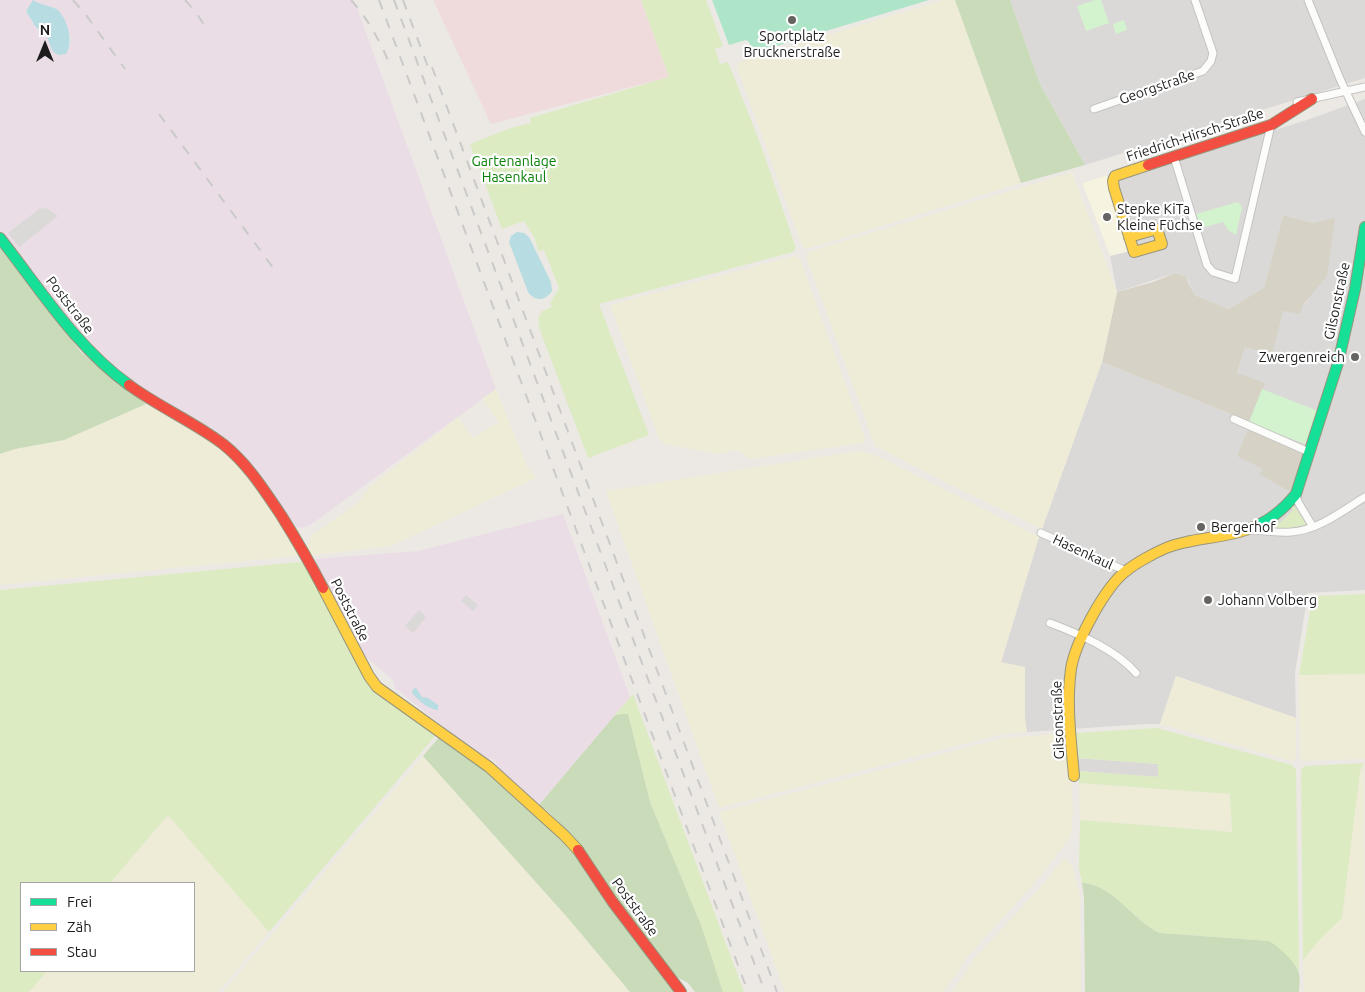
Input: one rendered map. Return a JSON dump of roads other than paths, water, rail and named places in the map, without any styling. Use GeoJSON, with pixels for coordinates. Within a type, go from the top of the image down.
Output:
{"type":"FeatureCollection","features":[{"type":"Feature","properties":{"kind":"street","name":"Georgstraße"},"geometry":{"type":"LineString","coordinates":[[1094,109],[1203,71],[1211,62],[1213,53],[1195,0]]}},
{"type":"Feature","properties":{"kind":"street"},"geometry":{"type":"LineString","coordinates":[[1308,0],[1340,79],[1365,132]]}},
{"type":"Feature","properties":{"kind":"street","name":"Friedrich-Hirsch-Straße"},"geometry":{"type":"LineString","coordinates":[[1296,102],[1365,88]]}},
{"type":"Feature","properties":{"kind":"street","name":"Friedrich-Hirsch-Straße"},"geometry":{"type":"LineString","coordinates":[[1130,237],[1113,180],[1115,176],[1271,125],[1312,99]]}},
{"type":"Feature","properties":{"kind":"street"},"geometry":{"type":"LineString","coordinates":[[1174,157],[1207,266],[1213,272],[1235,279],[1271,125]]}},
{"type":"Feature","properties":{"kind":"street","name":"Gilsonstraße"},"geometry":{"type":"LineString","coordinates":[[1074,776],[1069,707],[1070,683],[1075,653],[1091,617],[1118,579],[1126,571],[1171,547],[1247,530],[1262,524],[1274,517],[1289,504],[1296,494],[1338,363],[1355,290],[1365,227]]}},
{"type":"Feature","properties":{"kind":"street","name":"Poststraße"},"geometry":{"type":"LineString","coordinates":[[0,238],[85,347],[114,374],[146,397],[224,444],[239,459],[257,479],[308,558],[369,676],[377,687],[489,767],[564,835],[681,992]]}},
{"type":"Feature","properties":{"kind":"street"},"geometry":{"type":"LineString","coordinates":[[1234,419],[1309,452]]}},
{"type":"Feature","properties":{"kind":"street"},"geometry":{"type":"LineString","coordinates":[[1296,494],[1298,502],[1312,527]]}},
{"type":"Feature","properties":{"kind":"street","name":"Gilsonstraße"},"geometry":{"type":"LineString","coordinates":[[1247,530],[1292,532],[1312,527],[1331,518],[1365,497]]}},
{"type":"Feature","properties":{"kind":"street","name":"Hasenkaul"},"geometry":{"type":"LineString","coordinates":[[1041,532],[1126,571]]}},
{"type":"Feature","properties":{"kind":"street"},"geometry":{"type":"LineString","coordinates":[[1050,622],[1083,635],[1128,664],[1136,673]]}},
{"type":"Feature","properties":{"kind":"water"},"geometry":{"type":"Polygon","coordinates":[[[33,0],[58,10],[62,15],[70,38],[66,54],[59,55],[53,52],[47,37],[35,26],[26,11],[33,0]]]}},
{"type":"Feature","properties":{"kind":"water"},"geometry":{"type":"Polygon","coordinates":[[[517,232],[524,233],[529,237],[551,282],[552,291],[547,297],[537,299],[528,292],[509,242],[511,236],[517,232]]]}},
{"type":"Feature","properties":{"kind":"water"},"geometry":{"type":"Polygon","coordinates":[[[416,688],[422,697],[428,698],[438,705],[438,710],[427,706],[417,699],[412,693],[413,689],[416,688]]]}},
{"type":"Feature","properties":{"kind":"railway"},"geometry":{"type":"LineString","coordinates":[[73,0],[125,69]]}},
{"type":"Feature","properties":{"kind":"railway"},"geometry":{"type":"LineString","coordinates":[[185,0],[207,29]]}},
{"type":"Feature","properties":{"kind":"railway"},"geometry":{"type":"LineString","coordinates":[[351,0],[373,31],[390,65]]}},
{"type":"Feature","properties":{"kind":"railway"},"geometry":{"type":"LineString","coordinates":[[379,0],[748,992]]}},
{"type":"Feature","properties":{"kind":"railway"},"geometry":{"type":"LineString","coordinates":[[394,0],[765,992]]}},
{"type":"Feature","properties":{"kind":"railway"},"geometry":{"type":"LineString","coordinates":[[403,0],[431,75]]}},
{"type":"Feature","properties":{"kind":"railway"},"geometry":{"type":"LineString","coordinates":[[432,67],[777,992]]}},
{"type":"Feature","properties":{"kind":"railway"},"geometry":{"type":"LineString","coordinates":[[159,114],[274,269]]}},
{"type":"Feature","properties":{"kind":"place","name":"Sportplatz Brucknerstraße"},"geometry":{"type":"Point","coordinates":[792,20]}},
{"type":"Feature","properties":{"kind":"place","name":"Stepke KiTa Kleine Füchse"},"geometry":{"type":"Point","coordinates":[1107,217]}},
{"type":"Feature","properties":{"kind":"place","name":"Zwergenreich"},"geometry":{"type":"Point","coordinates":[1355,357]}},
{"type":"Feature","properties":{"kind":"place","name":"Bergerhof"},"geometry":{"type":"Point","coordinates":[1201,527]}},
{"type":"Feature","properties":{"kind":"place","name":"Johann Volberg"},"geometry":{"type":"Point","coordinates":[1208,600]}},
{"type":"Feature","properties":{"kind":"park label","name":"Gartenanlage Hasenkaul"},"geometry":{"type":"Point","coordinates":[514,170]}}]}
